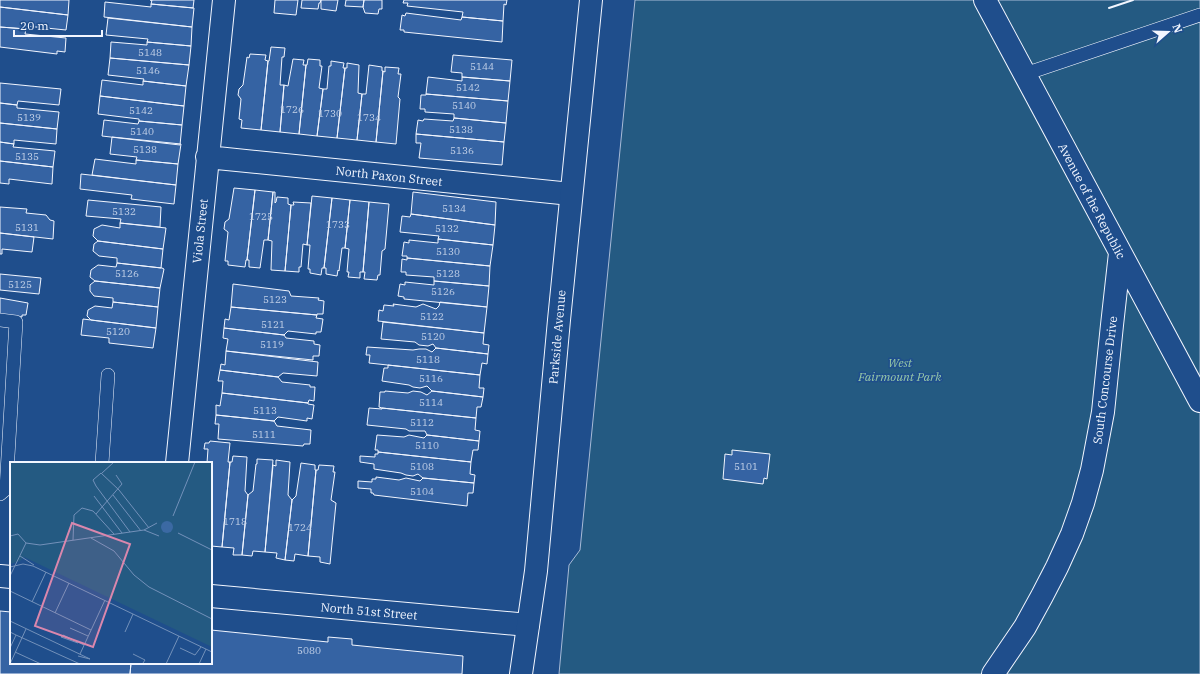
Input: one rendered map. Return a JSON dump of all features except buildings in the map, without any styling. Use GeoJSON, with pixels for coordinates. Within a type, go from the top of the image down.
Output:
{"type":"FeatureCollection","features":[{"type":"Feature","properties":{"kind":"street","name":"Viola Street"},"geometry":{"type":"LineString","coordinates":[[177,462],[224,0]]}},
{"type":"Feature","properties":{"kind":"street","name":"Parkside Avenue"},"geometry":{"type":"LineString","coordinates":[[521,674],[536,571],[571,194],[591,0]]}},
{"type":"Feature","properties":{"kind":"street","name":"Avenue of the Republic"},"geometry":{"type":"LineString","coordinates":[[984,0],[1200,401]]}},
{"type":"Feature","properties":{"kind":"street","name":"North Paxon Street"},"geometry":{"type":"LineString","coordinates":[[207,157],[571,194]]}},
{"type":"Feature","properties":{"kind":"street","name":"South Concourse Drive"},"geometry":{"type":"LineString","coordinates":[[993,674],[1026,627],[1058,567],[1083,503],[1098,444],[1104,412],[1120,253]]}},
{"type":"Feature","properties":{"kind":"street"},"geometry":{"type":"LineString","coordinates":[[0,576],[10,577]]}},
{"type":"Feature","properties":{"kind":"street","name":"North 51st Street"},"geometry":{"type":"LineString","coordinates":[[212,596],[528,625]]}},
{"type":"Feature","properties":{"kind":"lane"},"geometry":{"type":"LineString","coordinates":[[1024,74],[1200,15]]}},
{"type":"Feature","properties":{"kind":"lane"},"geometry":{"type":"LineString","coordinates":[[0,320],[16,322],[6,489],[0,494]]}},
{"type":"Feature","properties":{"kind":"lane"},"geometry":{"type":"LineString","coordinates":[[102,462],[108,375]]}},
{"type":"Feature","properties":{"kind":"green space","name":"West Fairmount Park"},"geometry":{"type":"Polygon","coordinates":[[[635,0],[1200,0],[1200,674],[559,674],[569,565],[580,550],[635,0]]]}},
{"type":"Feature","properties":{"kind":"wall"},"geometry":{"type":"LineString","coordinates":[[1109,8],[1133,0]]}}]}
